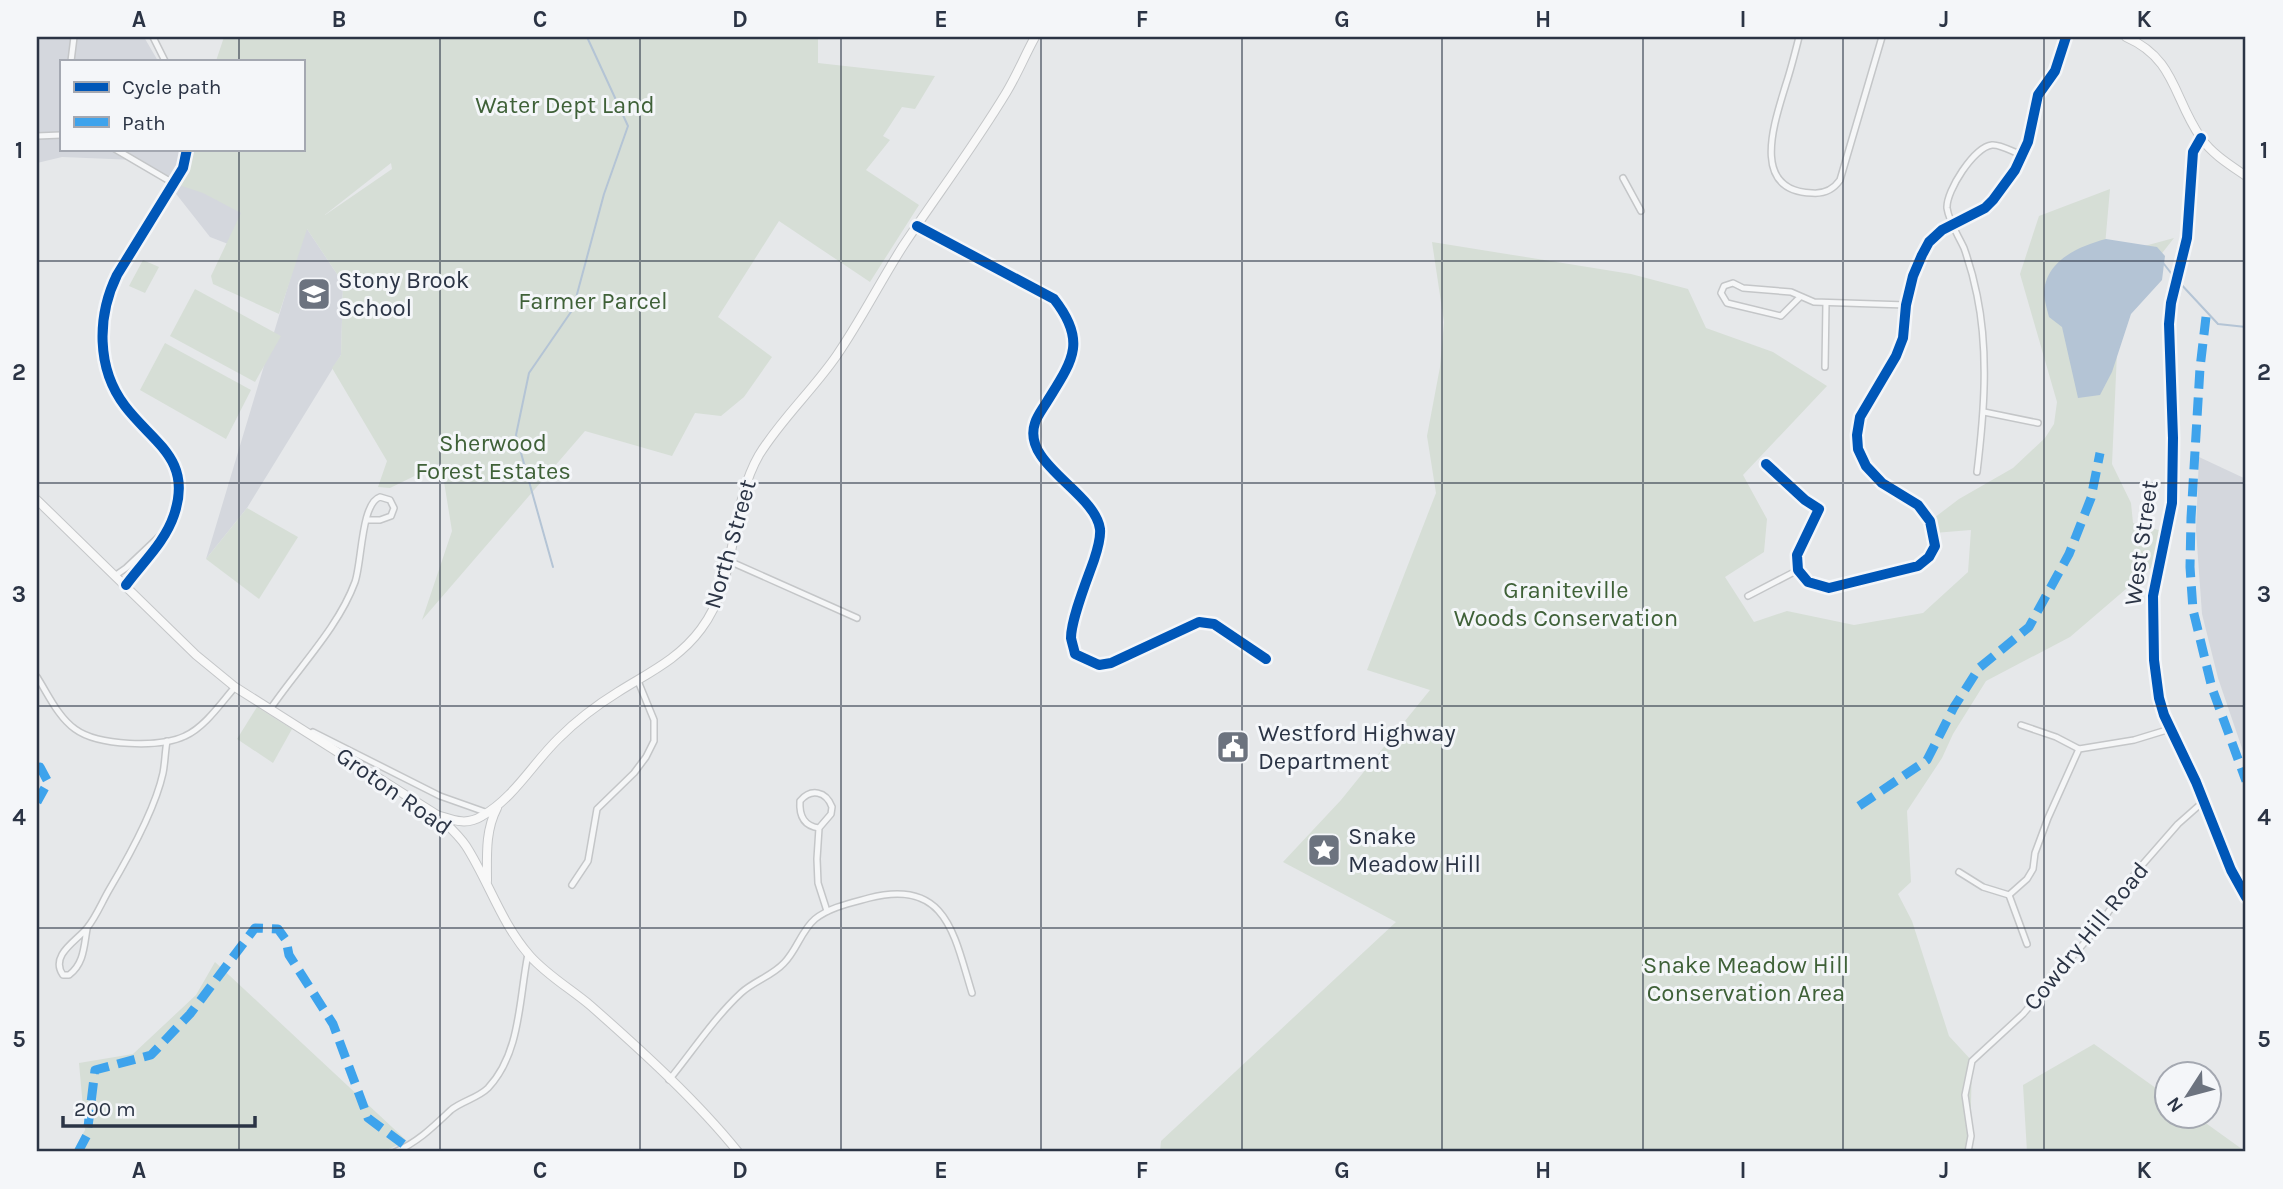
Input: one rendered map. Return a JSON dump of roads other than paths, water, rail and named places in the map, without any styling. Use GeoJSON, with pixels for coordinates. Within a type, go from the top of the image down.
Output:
{"type":"FeatureCollection","features":[{"type":"Feature","properties":{"kind":"main road","name":"North Street"},"geometry":{"type":"LineString","coordinates":[[437,815],[467,822],[488,813],[579,719],[673,659],[702,629],[718,603],[748,478],[760,455],[841,348],[917,226],[1008,91],[1035,37]]}},
{"type":"Feature","properties":{"kind":"main road"},"geometry":{"type":"LineString","coordinates":[[2126,37],[2152,52],[2163,64],[2201,138],[2219,157],[2246,176]]}},
{"type":"Feature","properties":{"kind":"main road","name":"Groton Road"},"geometry":{"type":"LineString","coordinates":[[37,500],[196,655],[235,687],[437,815],[465,844],[514,937],[528,954],[541,968],[616,1028],[738,1152]]}},
{"type":"Feature","properties":{"kind":"main road"},"geometry":{"type":"LineString","coordinates":[[487,884],[487,844],[492,818],[500,803]]}},
{"type":"Feature","properties":{"kind":"street"},"geometry":{"type":"LineString","coordinates":[[71,60],[74,37]]}},
{"type":"Feature","properties":{"kind":"street"},"geometry":{"type":"LineString","coordinates":[[153,37],[164,60]]}},
{"type":"Feature","properties":{"kind":"street"},"geometry":{"type":"LineString","coordinates":[[1799,37],[1774,123],[1771,157],[1777,177],[1788,188],[1816,194],[1832,190],[1842,174],[1882,37]]}},
{"type":"Feature","properties":{"kind":"street"},"geometry":{"type":"LineString","coordinates":[[1766,464],[1805,500],[1819,509],[1797,555],[1798,570],[1808,582],[1829,588],[1918,566],[1929,557],[1935,545],[1930,521],[1918,505],[1872,475],[1858,449],[1860,417],[1896,356],[1903,338],[1906,305],[1913,276],[1929,242],[1952,223],[1984,208],[2015,170],[2028,142],[2038,95],[2055,71],[2066,37]]}},
{"type":"Feature","properties":{"kind":"street"},"geometry":{"type":"LineString","coordinates":[[37,135],[60,135]]}},
{"type":"Feature","properties":{"kind":"street","name":"West Street"},"geometry":{"type":"LineString","coordinates":[[2201,138],[2193,152],[2187,238],[2170,313],[2168,345],[2173,438],[2172,503],[2155,578],[2151,612],[2156,683],[2170,729],[2204,801],[2231,870],[2246,897]]}},
{"type":"Feature","properties":{"kind":"street"},"geometry":{"type":"LineString","coordinates":[[1977,472],[1984,412],[1983,352],[1977,296],[1965,250],[1947,208],[1950,190],[1983,148],[1993,144],[2022,155]]}},
{"type":"Feature","properties":{"kind":"street"},"geometry":{"type":"LineString","coordinates":[[118,150],[173,183]]}},
{"type":"Feature","properties":{"kind":"street"},"geometry":{"type":"LineString","coordinates":[[126,585],[157,547],[168,528],[177,501],[178,477],[174,462],[167,451],[119,398],[105,362],[102,326],[107,300],[117,275],[183,167],[187,150]]}},
{"type":"Feature","properties":{"kind":"street"},"geometry":{"type":"LineString","coordinates":[[1623,178],[1641,211]]}},
{"type":"Feature","properties":{"kind":"street"},"geometry":{"type":"LineString","coordinates":[[917,226],[1054,299],[1068,316],[1074,351],[1069,368],[1035,423],[1033,437],[1038,453],[1095,516],[1100,530],[1099,544],[1074,623],[1071,638],[1075,654],[1099,665],[1111,663],[1199,622],[1214,624],[1266,659]]}},
{"type":"Feature","properties":{"kind":"street"},"geometry":{"type":"LineString","coordinates":[[1800,297],[1781,316],[1727,303],[1721,293],[1724,286],[1733,283],[1743,288],[1791,292],[1826,303],[1906,305]]}},
{"type":"Feature","properties":{"kind":"street"},"geometry":{"type":"LineString","coordinates":[[1825,367],[1826,303]]}},
{"type":"Feature","properties":{"kind":"street"},"geometry":{"type":"LineString","coordinates":[[1984,412],[2038,423]]}},
{"type":"Feature","properties":{"kind":"street"},"geometry":{"type":"LineString","coordinates":[[271,708],[349,596],[359,567],[369,505],[380,496],[390,500],[394,508],[391,516],[380,520],[367,520]]}},
{"type":"Feature","properties":{"kind":"street"},"geometry":{"type":"LineString","coordinates":[[116,575],[168,528]]}},
{"type":"Feature","properties":{"kind":"street"},"geometry":{"type":"LineString","coordinates":[[729,561],[857,618]]}},
{"type":"Feature","properties":{"kind":"street"},"geometry":{"type":"LineString","coordinates":[[1748,596],[1798,570]]}},
{"type":"Feature","properties":{"kind":"street"},"geometry":{"type":"LineString","coordinates":[[37,677],[57,709],[76,730],[100,740],[131,744],[167,741],[186,736],[210,716],[235,687]]}},
{"type":"Feature","properties":{"kind":"street"},"geometry":{"type":"LineString","coordinates":[[572,885],[588,862],[597,809],[634,773],[654,741],[654,720],[638,681]]}},
{"type":"Feature","properties":{"kind":"street"},"geometry":{"type":"LineString","coordinates":[[2021,724],[2079,749],[2134,740],[2170,729]]}},
{"type":"Feature","properties":{"kind":"street"},"geometry":{"type":"LineString","coordinates":[[300,726],[440,796],[488,813]]}},
{"type":"Feature","properties":{"kind":"street"},"geometry":{"type":"LineString","coordinates":[[87,929],[78,966],[69,975],[63,975],[60,961],[64,951],[87,929],[123,867],[154,800],[162,775],[167,741]]}},
{"type":"Feature","properties":{"kind":"street"},"geometry":{"type":"LineString","coordinates":[[2009,895],[2027,879],[2033,869],[2035,853],[2048,818],[2079,749]]}},
{"type":"Feature","properties":{"kind":"street"},"geometry":{"type":"LineString","coordinates":[[819,828],[807,824],[800,815],[800,802],[808,793],[817,792],[824,795],[832,807],[831,814],[819,828],[816,871],[827,911]]}},
{"type":"Feature","properties":{"kind":"street","name":"Cowdry Hill Road"},"geometry":{"type":"LineString","coordinates":[[1968,1152],[1971,1136],[1965,1095],[1972,1061],[2023,1014],[2098,927],[2136,872],[2178,824],[2204,801]]}},
{"type":"Feature","properties":{"kind":"street"},"geometry":{"type":"LineString","coordinates":[[1959,872],[1983,887],[2009,895]]}},
{"type":"Feature","properties":{"kind":"street"},"geometry":{"type":"LineString","coordinates":[[669,1080],[739,995],[779,967],[812,922],[827,911],[890,894],[916,896],[929,902],[938,908],[951,927],[972,993]]}},
{"type":"Feature","properties":{"kind":"street"},"geometry":{"type":"LineString","coordinates":[[2009,895],[2027,944]]}},
{"type":"Feature","properties":{"kind":"street"},"geometry":{"type":"LineString","coordinates":[[395,1152],[419,1139],[454,1108],[485,1091],[497,1075],[518,1021],[528,954]]}},
{"type":"Feature","properties":{"kind":"water"},"geometry":{"type":"Polygon","coordinates":[[[2106,239],[2157,247],[2165,256],[2162,280],[2131,314],[2112,372],[2100,395],[2078,398],[2062,327],[2049,317],[2044,295],[2046,283],[2056,264],[2065,257],[2106,239]]]}},
{"type":"Feature","properties":{"kind":"waterway"},"geometry":{"type":"LineString","coordinates":[[553,567],[516,435],[529,373],[573,309],[604,194],[628,126],[587,37]]}},
{"type":"Feature","properties":{"kind":"waterway"},"geometry":{"type":"LineString","coordinates":[[2164,264],[2174,277]]}},
{"type":"Feature","properties":{"kind":"waterway"},"geometry":{"type":"LineString","coordinates":[[2178,281],[2218,324],[2246,327]]}},
{"type":"Feature","properties":{"kind":"place","name":"Stony Brook School"},"geometry":{"type":"Point","coordinates":[314,294]}},
{"type":"Feature","properties":{"kind":"place","name":"Westford Highway Department"},"geometry":{"type":"Point","coordinates":[1233,747]}},
{"type":"Feature","properties":{"kind":"place","name":"Snake Meadow Hill"},"geometry":{"type":"Point","coordinates":[1324,850]}},
{"type":"Feature","properties":{"kind":"park label","name":"Water Dept Land"},"geometry":{"type":"Point","coordinates":[565,105]}},
{"type":"Feature","properties":{"kind":"park label","name":"Farmer Parcel"},"geometry":{"type":"Point","coordinates":[593,301]}},
{"type":"Feature","properties":{"kind":"park label","name":"Sherwood Forest Estates"},"geometry":{"type":"Point","coordinates":[493,457]}},
{"type":"Feature","properties":{"kind":"park label","name":"Graniteville Woods Conservation"},"geometry":{"type":"Point","coordinates":[1566,604]}},
{"type":"Feature","properties":{"kind":"park label","name":"Snake Meadow Hill Conservation Area"},"geometry":{"type":"Point","coordinates":[1746,979]}}]}
